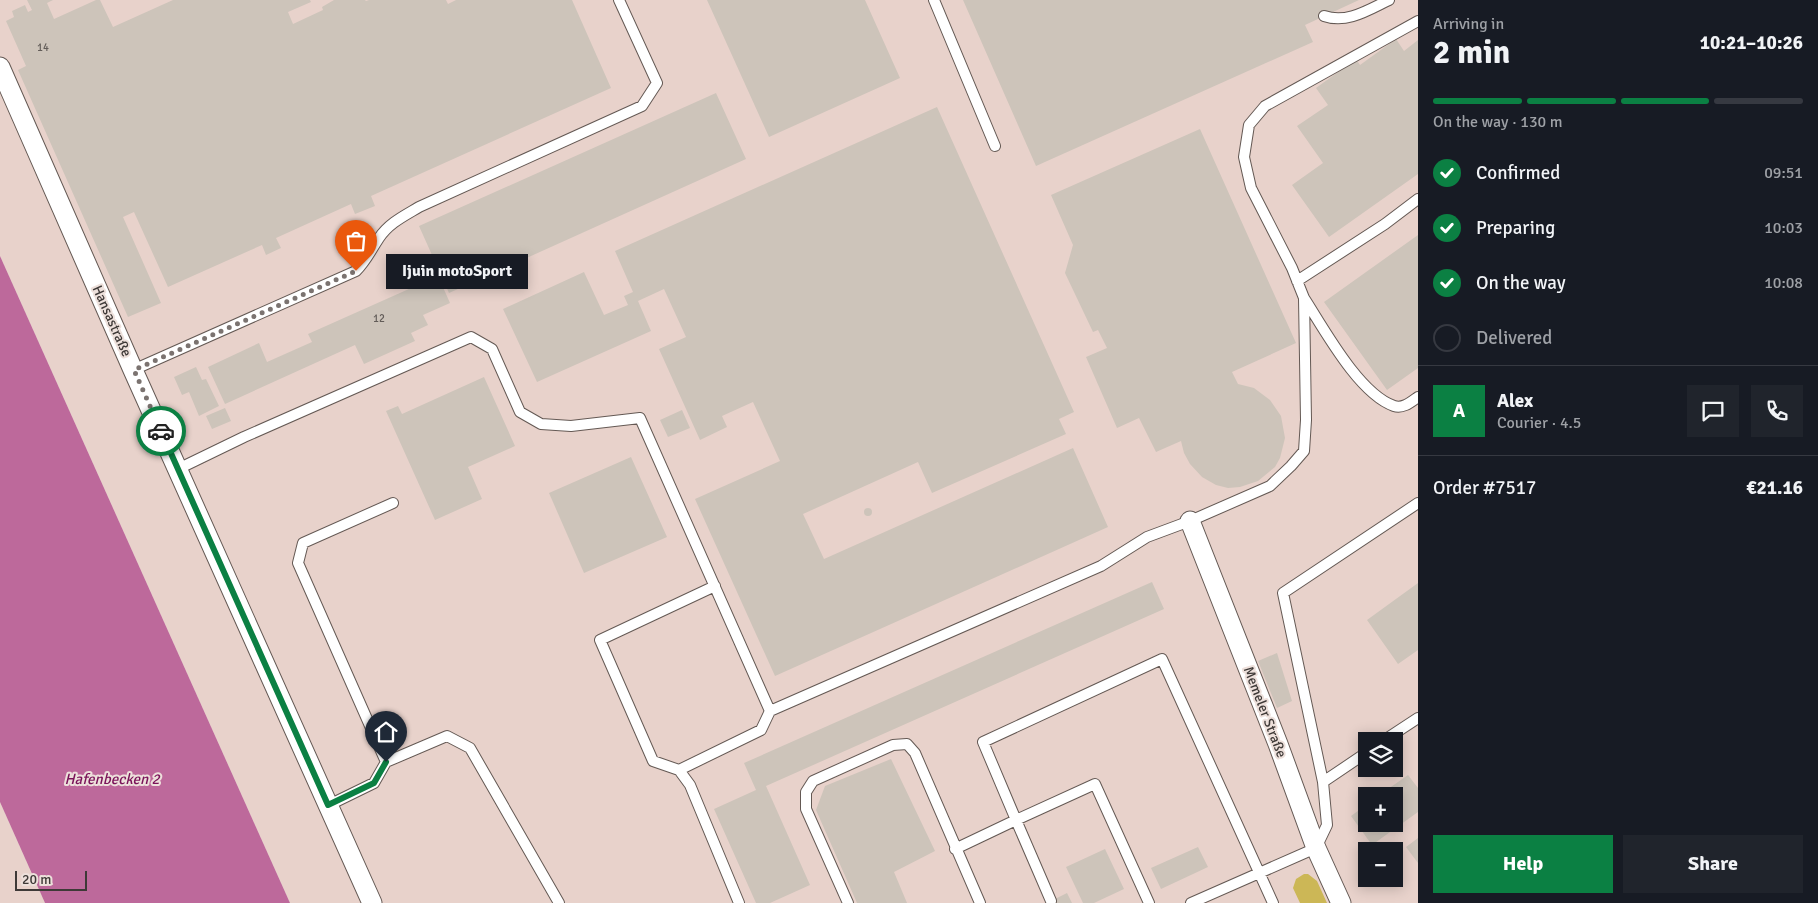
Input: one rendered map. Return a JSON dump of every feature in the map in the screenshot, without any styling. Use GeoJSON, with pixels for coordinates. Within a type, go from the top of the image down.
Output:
{"type":"FeatureCollection","features":[{"type":"Feature","properties":{"kind":"street","name":"Hansastraße"},"geometry":{"type":"LineString","coordinates":[[0,66],[372,903]]}},
{"type":"Feature","properties":{"kind":"street","name":"Memeler Straße"},"geometry":{"type":"LineString","coordinates":[[1190,520],[1278,744],[1316,848],[1341,903]]}},
{"type":"Feature","properties":{"kind":"lane"},"geometry":{"type":"LineString","coordinates":[[134,370],[356,271],[365,261],[379,237],[394,221],[419,207],[642,106],[658,83],[620,0]]}},
{"type":"Feature","properties":{"kind":"lane"},"geometry":{"type":"LineString","coordinates":[[934,0],[995,146]]}},
{"type":"Feature","properties":{"kind":"lane"},"geometry":{"type":"LineString","coordinates":[[1324,16],[1334,19],[1356,15],[1389,0]]}},
{"type":"Feature","properties":{"kind":"lane"},"geometry":{"type":"LineString","coordinates":[[1418,21],[1265,106],[1249,125],[1244,157],[1251,188],[1304,298],[1358,378],[1377,396],[1396,407],[1408,405],[1418,397]]}},
{"type":"Feature","properties":{"kind":"lane"},"geometry":{"type":"LineString","coordinates":[[1297,281],[1385,224],[1418,199]]}},
{"type":"Feature","properties":{"kind":"lane"},"geometry":{"type":"LineString","coordinates":[[679,770],[761,730],[770,711],[1101,566],[1148,537],[1270,486],[1304,451],[1306,420],[1304,298]]}},
{"type":"Feature","properties":{"kind":"lane"},"geometry":{"type":"LineString","coordinates":[[178,469],[244,437],[472,338],[492,349],[520,412],[541,424],[571,426],[640,418],[770,711]]}},
{"type":"Feature","properties":{"kind":"lane"},"geometry":{"type":"LineString","coordinates":[[386,762],[298,563],[303,543],[393,503]]}},
{"type":"Feature","properties":{"kind":"lane"},"geometry":{"type":"LineString","coordinates":[[1192,903],[1316,848],[1327,825],[1323,782],[1283,593],[1418,503]]}},
{"type":"Feature","properties":{"kind":"lane"},"geometry":{"type":"LineString","coordinates":[[715,586],[600,640],[653,760],[679,770],[690,785],[739,903]]}},
{"type":"Feature","properties":{"kind":"lane"},"geometry":{"type":"LineString","coordinates":[[1050,901],[983,742],[1162,659],[1273,903]]}},
{"type":"Feature","properties":{"kind":"lane"},"geometry":{"type":"LineString","coordinates":[[1397,732],[1418,718]]}},
{"type":"Feature","properties":{"kind":"lane"},"geometry":{"type":"LineString","coordinates":[[328,805],[374,783],[386,762],[447,736],[470,748],[559,903]]}},
{"type":"Feature","properties":{"kind":"lane"},"geometry":{"type":"LineString","coordinates":[[848,903],[806,809],[806,792],[813,781],[893,745],[907,744],[915,753],[980,903]]}},
{"type":"Feature","properties":{"kind":"lane"},"geometry":{"type":"LineString","coordinates":[[1323,782],[1358,758]]}},
{"type":"Feature","properties":{"kind":"lane"},"geometry":{"type":"LineString","coordinates":[[955,849],[1095,784],[1149,903]]}},
{"type":"Feature","properties":{"kind":"shaded area"},"geometry":{"type":"Polygon","coordinates":[[[0,0],[1418,0],[1418,903],[290,903],[0,256],[0,0]]]}},
{"type":"Feature","properties":{"kind":"shaded area"},"geometry":{"type":"Polygon","coordinates":[[[0,802],[45,903],[0,903],[0,802]]]}},
{"type":"Feature","properties":{"kind":"shaded area"},"geometry":{"type":"Polygon","coordinates":[[[1304,874],[1308,874],[1317,881],[1327,903],[1300,903],[1293,888],[1296,879],[1304,874]]]}},
{"type":"Feature","properties":{"kind":"water","name":"Hafenbecken 2"},"geometry":{"type":"Polygon","coordinates":[[[0,256],[290,903],[45,903],[0,802],[0,256]]]}},
{"type":"Feature","properties":{"kind":"building"},"geometry":{"type":"Polygon","coordinates":[[[27,0],[53,0],[47,3],[54,19],[96,0],[100,0],[113,27],[173,0],[310,0],[311,2],[288,12],[293,24],[323,10],[322,7],[334,0],[446,0],[448,4],[456,0],[572,0],[611,88],[371,196],[375,206],[355,214],[351,204],[276,238],[281,248],[266,255],[262,245],[168,287],[134,212],[123,217],[161,303],[128,317],[18,70],[26,66],[6,21],[14,17],[12,11],[25,5],[28,12],[32,10],[27,0]]]}},
{"type":"Feature","properties":{"kind":"building"},"geometry":{"type":"Polygon","coordinates":[[[707,0],[865,0],[900,78],[769,137],[707,0]]]}},
{"type":"Feature","properties":{"kind":"building"},"geometry":{"type":"Polygon","coordinates":[[[963,0],[1359,0],[1305,25],[1313,42],[1036,166],[963,0]]]}},
{"type":"Feature","properties":{"kind":"building"},"geometry":{"type":"Polygon","coordinates":[[[1396,39],[1404,51],[1418,40],[1418,174],[1329,237],[1292,185],[1323,163],[1297,126],[1328,105],[1316,88],[1356,59],[1360,65],[1396,39]]]}},
{"type":"Feature","properties":{"kind":"building"},"geometry":{"type":"Polygon","coordinates":[[[716,93],[746,159],[449,293],[419,226],[716,93]]]}},
{"type":"Feature","properties":{"kind":"building"},"geometry":{"type":"Polygon","coordinates":[[[937,107],[1074,412],[1059,419],[1066,434],[932,493],[918,462],[803,514],[824,559],[1073,448],[1108,527],[775,676],[695,499],[780,461],[753,402],[722,416],[727,427],[700,440],[659,349],[686,337],[664,289],[638,301],[651,331],[537,382],[503,309],[584,272],[604,315],[628,305],[624,296],[633,292],[615,251],[937,107]]]}},
{"type":"Feature","properties":{"kind":"building"},"geometry":{"type":"Polygon","coordinates":[[[1200,129],[1296,343],[1232,372],[1238,384],[1254,388],[1270,400],[1281,416],[1285,438],[1280,458],[1275,467],[1258,481],[1240,487],[1228,488],[1216,485],[1202,477],[1190,464],[1184,453],[1181,441],[1156,452],[1139,418],[1117,428],[1086,357],[1107,348],[1098,330],[1093,332],[1065,273],[1073,245],[1051,195],[1200,129]]]}},
{"type":"Feature","properties":{"kind":"building"},"geometry":{"type":"Polygon","coordinates":[[[1418,235],[1418,368],[1387,390],[1324,302],[1418,235]]]}},
{"type":"Feature","properties":{"kind":"building"},"geometry":{"type":"Polygon","coordinates":[[[438,276],[450,303],[423,315],[428,325],[411,333],[415,341],[364,364],[355,345],[225,404],[208,367],[259,343],[267,362],[312,342],[308,334],[438,276]]]}},
{"type":"Feature","properties":{"kind":"building"},"geometry":{"type":"Polygon","coordinates":[[[196,367],[202,380],[206,379],[219,406],[199,416],[189,392],[182,395],[174,377],[196,367]]]}},
{"type":"Feature","properties":{"kind":"building"},"geometry":{"type":"Polygon","coordinates":[[[484,377],[515,446],[468,467],[482,499],[435,520],[386,411],[398,406],[402,414],[484,377]]]}},
{"type":"Feature","properties":{"kind":"building"},"geometry":{"type":"Polygon","coordinates":[[[225,408],[231,421],[212,429],[206,416],[225,408]]]}},
{"type":"Feature","properties":{"kind":"building"},"geometry":{"type":"Polygon","coordinates":[[[682,410],[690,428],[668,437],[660,420],[682,410]]]}},
{"type":"Feature","properties":{"kind":"building"},"geometry":{"type":"Polygon","coordinates":[[[631,457],[667,537],[584,573],[549,493],[631,457]]]}},
{"type":"Feature","properties":{"kind":"building"},"geometry":{"type":"Polygon","coordinates":[[[868,508],[872,512],[868,516],[864,512],[868,508]]]}},
{"type":"Feature","properties":{"kind":"building"},"geometry":{"type":"Polygon","coordinates":[[[1152,582],[1164,609],[766,786],[810,885],[770,903],[756,903],[714,809],[756,790],[744,763],[1152,582]]]}},
{"type":"Feature","properties":{"kind":"building"},"geometry":{"type":"Polygon","coordinates":[[[1418,583],[1418,650],[1398,664],[1367,620],[1418,583]]]}},
{"type":"Feature","properties":{"kind":"building"},"geometry":{"type":"Polygon","coordinates":[[[1277,653],[1292,701],[1277,708],[1258,661],[1277,653]]]}},
{"type":"Feature","properties":{"kind":"building"},"geometry":{"type":"Polygon","coordinates":[[[891,759],[935,851],[894,872],[907,903],[857,903],[816,810],[825,786],[891,759]]]}},
{"type":"Feature","properties":{"kind":"building"},"geometry":{"type":"Polygon","coordinates":[[[1408,775],[1418,788],[1418,812],[1403,823],[1403,787],[1391,787],[1408,775]]]}},
{"type":"Feature","properties":{"kind":"building"},"geometry":{"type":"Polygon","coordinates":[[[1358,811],[1358,826],[1351,816],[1358,811]]]}},
{"type":"Feature","properties":{"kind":"building"},"geometry":{"type":"Polygon","coordinates":[[[1363,832],[1390,832],[1376,842],[1370,842],[1363,832]]]}},
{"type":"Feature","properties":{"kind":"building"},"geometry":{"type":"Polygon","coordinates":[[[1418,838],[1418,863],[1406,847],[1418,838]]]}},
{"type":"Feature","properties":{"kind":"building"},"geometry":{"type":"Polygon","coordinates":[[[1198,847],[1208,867],[1161,889],[1151,868],[1198,847]]]}},
{"type":"Feature","properties":{"kind":"building"},"geometry":{"type":"Polygon","coordinates":[[[1105,849],[1124,889],[1094,903],[1083,903],[1066,867],[1105,849]]]}},
{"type":"Feature","properties":{"kind":"building"},"geometry":{"type":"Polygon","coordinates":[[[1067,893],[1072,903],[1045,903],[1051,901],[1067,893]]]}},
{"type":"Feature","properties":{"kind":"way so far"},"geometry":{"type":"LineString","coordinates":[[161,431],[134,370],[356,271]]}},
{"type":"Feature","properties":{"kind":"place","name":"Ijuin motoSport"},"geometry":{"type":"Point","coordinates":[356,271]}},
{"type":"Feature","properties":{"kind":"route"},"geometry":{"type":"LineString","coordinates":[[161,431],[328,805],[374,783],[386,762]]}}]}
